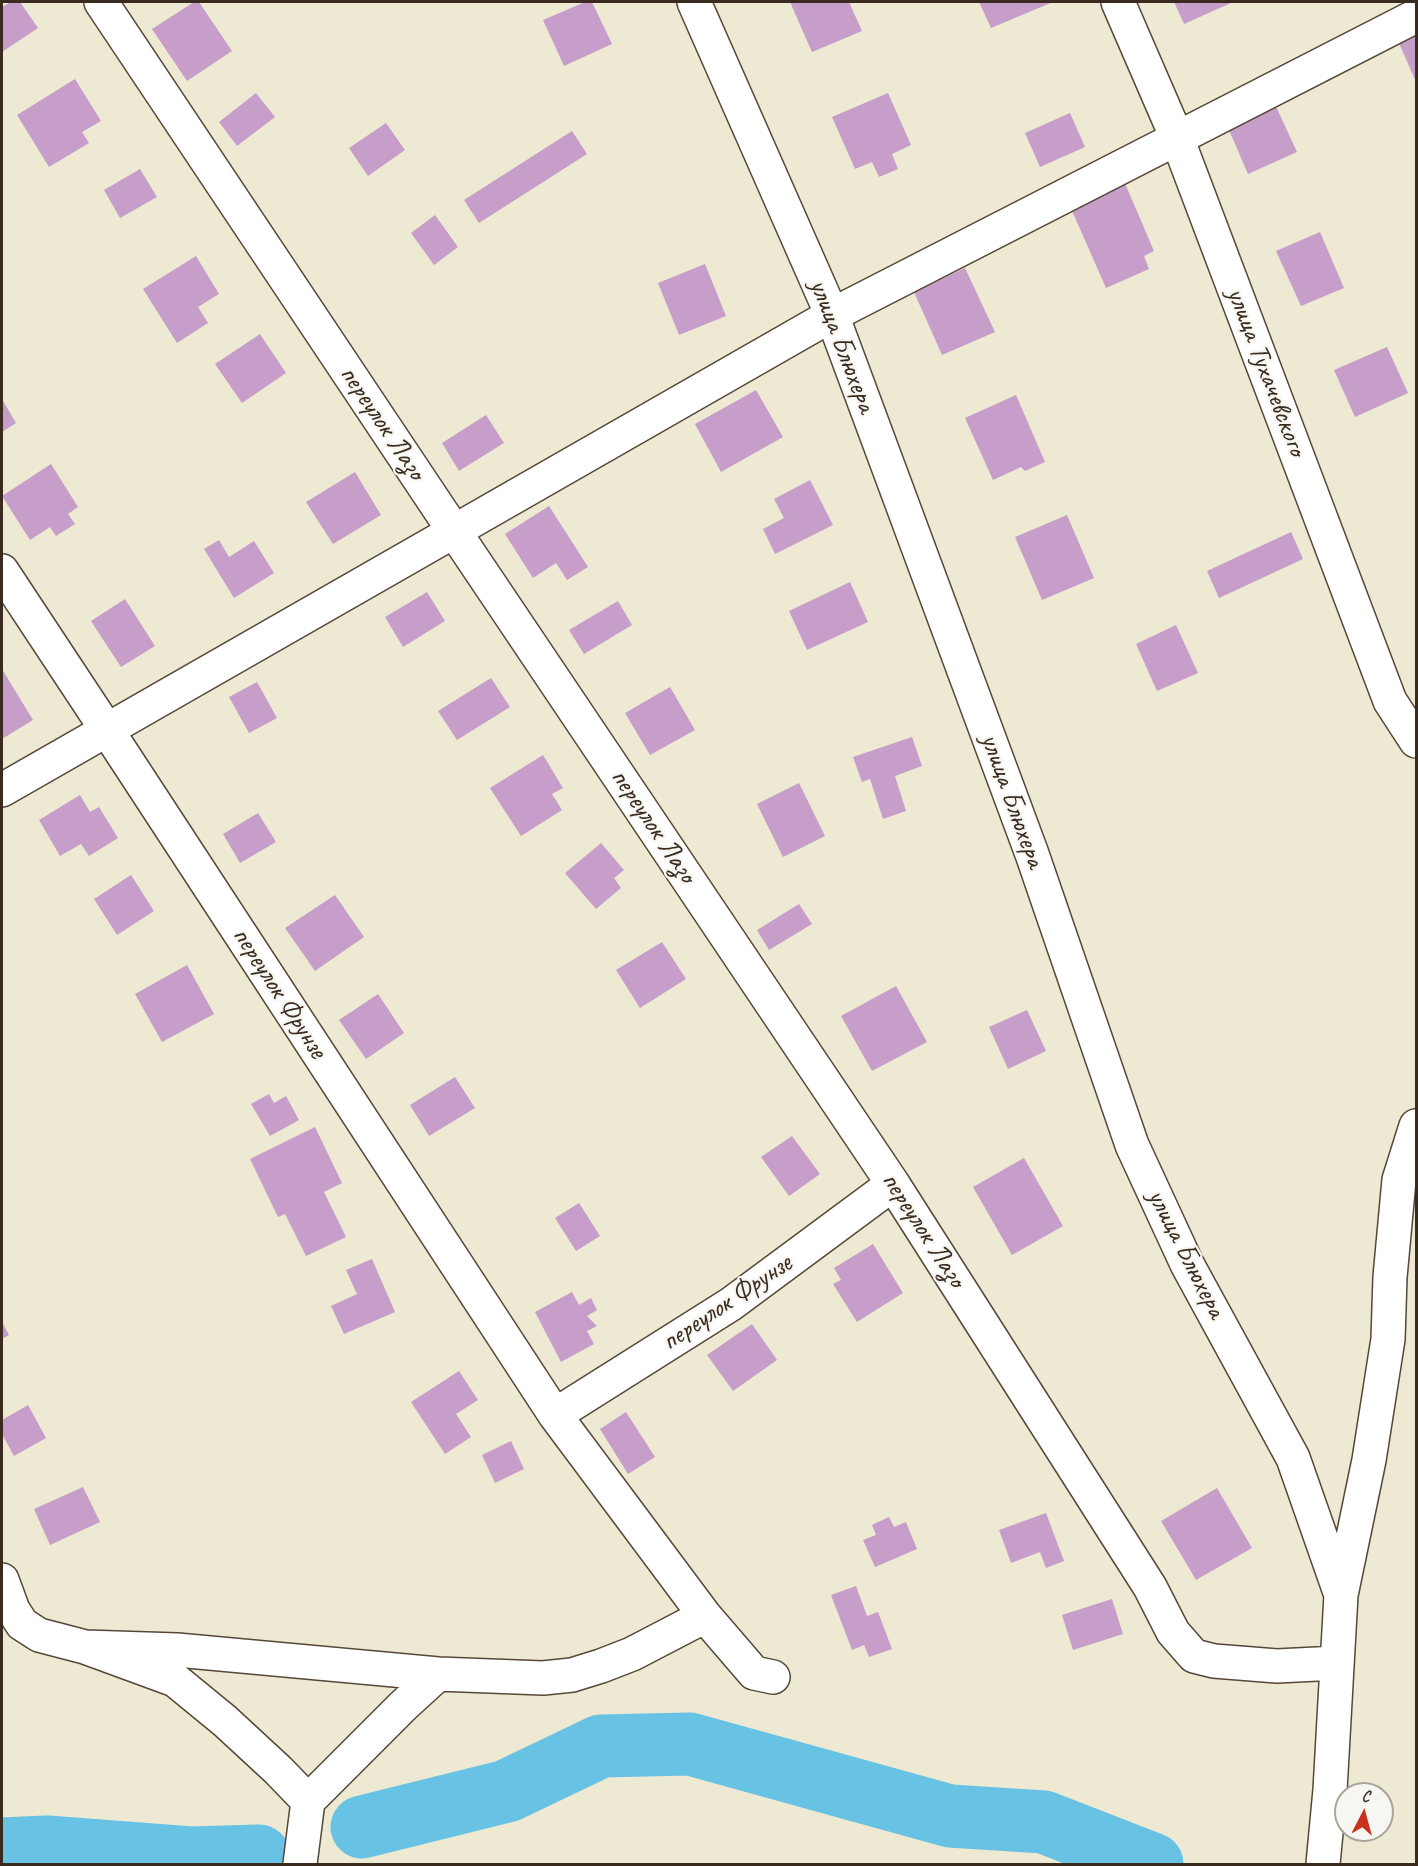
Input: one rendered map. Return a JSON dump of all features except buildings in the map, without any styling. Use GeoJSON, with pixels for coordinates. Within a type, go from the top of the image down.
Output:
{"type":"FeatureCollection","features":[{"type":"Feature","properties":{"kind":"street","name":"переулок Лазо"},"geometry":{"type":"LineString","coordinates":[[101,2],[894,1184],[1150,1587],[1173,1632],[1194,1656],[1214,1661],[1277,1666],[1337,1663]]}},
{"type":"Feature","properties":{"kind":"street","name":"улица Блюхера"},"geometry":{"type":"LineString","coordinates":[[694,2],[832,315],[1032,854],[1132,1145],[1187,1264],[1293,1458],[1341,1594]]}},
{"type":"Feature","properties":{"kind":"street","name":"улица Тухачевского"},"geometry":{"type":"LineString","coordinates":[[1118,2],[1178,138],[1390,701],[1416,741]]}},
{"type":"Feature","properties":{"kind":"street"},"geometry":{"type":"LineString","coordinates":[[2,790],[832,315],[1416,16]]}},
{"type":"Feature","properties":{"kind":"street","name":"переулок Фрунзе"},"geometry":{"type":"LineString","coordinates":[[2,571],[555,1415],[705,1616],[754,1673],[773,1677]]}},
{"type":"Feature","properties":{"kind":"street"},"geometry":{"type":"LineString","coordinates":[[1323,1864],[1330,1790],[1341,1594],[1369,1460],[1388,1339],[1390,1277],[1399,1180],[1416,1126]]}},
{"type":"Feature","properties":{"kind":"street","name":"переулок Фрунзе"},"geometry":{"type":"LineString","coordinates":[[555,1415],[731,1304],[894,1184]]}},
{"type":"Feature","properties":{"kind":"street"},"geometry":{"type":"LineString","coordinates":[[2,1580],[12,1610],[22,1624],[39,1635],[85,1647],[175,1680],[225,1721],[308,1801]]}},
{"type":"Feature","properties":{"kind":"street"},"geometry":{"type":"LineString","coordinates":[[85,1647],[177,1650],[438,1674],[543,1677],[572,1675],[601,1666],[632,1654],[705,1616]]}},
{"type":"Feature","properties":{"kind":"street"},"geometry":{"type":"LineString","coordinates":[[300,1864],[308,1801],[438,1674]]}},
{"type":"Feature","properties":{"kind":"waterway"},"geometry":{"type":"LineString","coordinates":[[362,1827],[507,1791],[601,1746],[690,1744],[950,1816],[1044,1822],[1152,1864]]}},
{"type":"Feature","properties":{"kind":"waterway"},"geometry":{"type":"LineString","coordinates":[[2,1849],[47,1847],[191,1858],[259,1856]]}}]}
